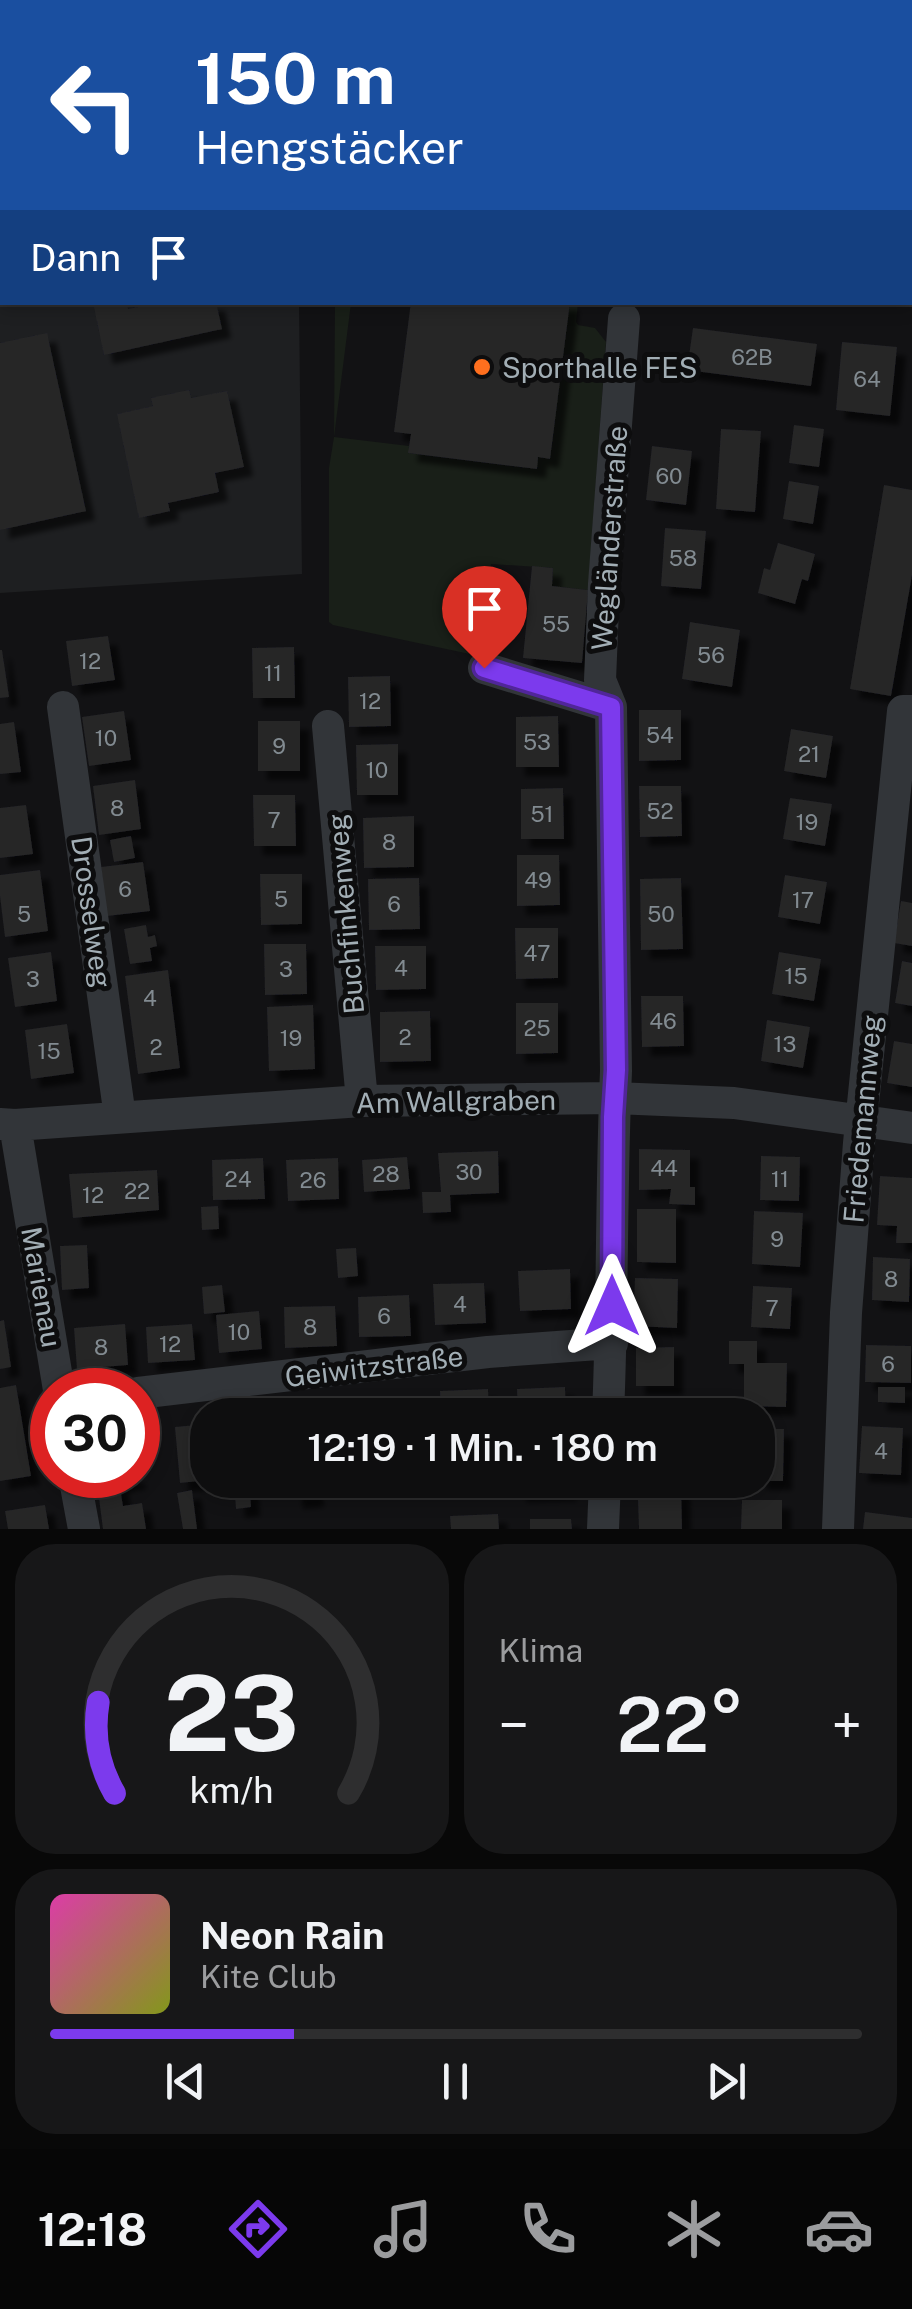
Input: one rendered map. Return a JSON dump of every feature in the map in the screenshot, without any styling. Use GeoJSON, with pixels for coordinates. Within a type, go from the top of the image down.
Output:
{"type":"FeatureCollection","features":[{"type":"Feature","properties":{"kind":"street","name":"Wegländerstraße"},"geometry":{"type":"LineString","coordinates":[[609,1398],[615,1098],[611,707],[600,680],[624,319]]}},
{"type":"Feature","properties":{"kind":"street"},"geometry":{"type":"LineString","coordinates":[[484,668],[611,707]]}},
{"type":"Feature","properties":{"kind":"street","name":"Drosselweg"},"geometry":{"type":"LineString","coordinates":[[63,707],[120,1117]]}},
{"type":"Feature","properties":{"kind":"street","name":"Friedemannweg"},"geometry":{"type":"LineString","coordinates":[[838,1529],[846,1313],[860,1121],[908,711]]}},
{"type":"Feature","properties":{"kind":"street","name":"Buchfinkenweg"},"geometry":{"type":"LineString","coordinates":[[328,726],[362,1102]]}},
{"type":"Feature","properties":{"kind":"street","name":"Am Wallgraben"},"geometry":{"type":"LineString","coordinates":[[7,1125],[362,1102],[615,1098],[734,1103],[912,1128]]}},
{"type":"Feature","properties":{"kind":"street","name":"Marienau"},"geometry":{"type":"LineString","coordinates":[[7,1125],[55,1368]]}},
{"type":"Feature","properties":{"kind":"street","name":"Geiwitzstraße"},"geometry":{"type":"LineString","coordinates":[[160,1390],[488,1352],[612,1343]]}},
{"type":"Feature","properties":{"kind":"street"},"geometry":{"type":"LineString","coordinates":[[78,1498],[84,1529]]}},
{"type":"Feature","properties":{"kind":"street"},"geometry":{"type":"LineString","coordinates":[[603,1529],[605,1498]]}},
{"type":"Feature","properties":{"kind":"shaded area"},"geometry":{"type":"Polygon","coordinates":[[[0,305],[299,305],[302,574],[0,593],[0,305]]]}},
{"type":"Feature","properties":{"kind":"shaded area"},"geometry":{"type":"Polygon","coordinates":[[[335,305],[351,305],[334,437],[335,305]]]}},
{"type":"Feature","properties":{"kind":"shaded area"},"geometry":{"type":"Polygon","coordinates":[[[570,305],[578,305],[578,325],[595,328],[606,342],[588,590],[552,586],[553,568],[491,564],[484,657],[329,622],[329,468],[334,437],[409,446],[409,453],[536,469],[538,457],[549,459],[570,305]]]}},
{"type":"Feature","properties":{"kind":"building"},"geometry":{"type":"Polygon","coordinates":[[[94,305],[127,305],[128,309],[147,305],[217,305],[222,329],[104,355],[94,305]]]}},
{"type":"Feature","properties":{"kind":"building","name":"Sporthalle FES"},"geometry":{"type":"Polygon","coordinates":[[[411,305],[570,305],[550,459],[538,457],[537,469],[408,453],[411,434],[394,432],[411,305]]]}},
{"type":"Feature","properties":{"kind":"building"},"geometry":{"type":"Polygon","coordinates":[[[693,328],[817,344],[811,386],[687,370],[693,328]]]}},
{"type":"Feature","properties":{"kind":"building"},"geometry":{"type":"Polygon","coordinates":[[[47,333],[86,511],[0,530],[0,343],[47,333]]]}},
{"type":"Feature","properties":{"kind":"building"},"geometry":{"type":"Polygon","coordinates":[[[842,342],[897,347],[890,416],[836,410],[842,342]]]}},
{"type":"Feature","properties":{"kind":"building"},"geometry":{"type":"Polygon","coordinates":[[[189,390],[191,398],[227,391],[244,467],[215,473],[219,492],[168,503],[170,511],[139,518],[117,414],[153,406],[151,398],[189,390]]]}},
{"type":"Feature","properties":{"kind":"building"},"geometry":{"type":"Polygon","coordinates":[[[794,425],[824,429],[819,467],[789,463],[794,425]]]}},
{"type":"Feature","properties":{"kind":"building"},"geometry":{"type":"Polygon","coordinates":[[[721,429],[761,431],[755,512],[716,509],[721,429]]]}},
{"type":"Feature","properties":{"kind":"building"},"geometry":{"type":"Polygon","coordinates":[[[652,446],[692,451],[686,505],[646,500],[652,446]]]}},
{"type":"Feature","properties":{"kind":"building"},"geometry":{"type":"Polygon","coordinates":[[[789,481],[819,486],[813,524],[783,519],[789,481]]]}},
{"type":"Feature","properties":{"kind":"building"},"geometry":{"type":"Polygon","coordinates":[[[884,485],[912,490],[912,575],[891,696],[850,689],[884,485]]]}},
{"type":"Feature","properties":{"kind":"building"},"geometry":{"type":"Polygon","coordinates":[[[665,528],[706,531],[701,589],[661,586],[665,528]]]}},
{"type":"Feature","properties":{"kind":"building"},"geometry":{"type":"Polygon","coordinates":[[[778,543],[815,554],[808,581],[802,579],[795,604],[758,593],[764,568],[770,570],[778,543]]]}},
{"type":"Feature","properties":{"kind":"building"},"geometry":{"type":"Polygon","coordinates":[[[532,566],[553,568],[552,586],[588,590],[582,663],[523,658],[532,566]]]}},
{"type":"Feature","properties":{"kind":"building"},"geometry":{"type":"Polygon","coordinates":[[[690,622],[740,630],[732,687],[682,679],[690,622]]]}},
{"type":"Feature","properties":{"kind":"building"},"geometry":{"type":"Polygon","coordinates":[[[108,636],[115,680],[72,686],[66,641],[108,636]]]}},
{"type":"Feature","properties":{"kind":"building"},"geometry":{"type":"Polygon","coordinates":[[[294,647],[295,698],[253,698],[252,648],[294,647]]]}},
{"type":"Feature","properties":{"kind":"building"},"geometry":{"type":"Polygon","coordinates":[[[0,650],[9,697],[0,698],[0,650]]]}},
{"type":"Feature","properties":{"kind":"building"},"geometry":{"type":"Polygon","coordinates":[[[390,676],[391,726],[349,727],[348,677],[390,676]]]}},
{"type":"Feature","properties":{"kind":"building"},"geometry":{"type":"Polygon","coordinates":[[[639,710],[681,710],[681,760],[639,761],[639,710]]]}},
{"type":"Feature","properties":{"kind":"building"},"geometry":{"type":"Polygon","coordinates":[[[124,711],[131,760],[89,766],[82,717],[124,711]]]}},
{"type":"Feature","properties":{"kind":"building"},"geometry":{"type":"Polygon","coordinates":[[[558,716],[559,767],[516,767],[516,717],[558,716]]]}},
{"type":"Feature","properties":{"kind":"building"},"geometry":{"type":"Polygon","coordinates":[[[258,721],[300,721],[300,771],[258,771],[258,721]]]}},
{"type":"Feature","properties":{"kind":"building"},"geometry":{"type":"Polygon","coordinates":[[[14,722],[21,772],[0,774],[0,724],[14,722]]]}},
{"type":"Feature","properties":{"kind":"building"},"geometry":{"type":"Polygon","coordinates":[[[791,729],[833,736],[826,778],[784,771],[791,729]]]}},
{"type":"Feature","properties":{"kind":"building"},"geometry":{"type":"Polygon","coordinates":[[[398,744],[398,795],[357,795],[356,745],[398,744]]]}},
{"type":"Feature","properties":{"kind":"building"},"geometry":{"type":"Polygon","coordinates":[[[135,780],[141,829],[99,835],[93,786],[135,780]]]}},
{"type":"Feature","properties":{"kind":"building"},"geometry":{"type":"Polygon","coordinates":[[[639,786],[681,786],[682,836],[640,837],[639,786]]]}},
{"type":"Feature","properties":{"kind":"building"},"geometry":{"type":"Polygon","coordinates":[[[563,788],[564,839],[521,839],[521,789],[563,788]]]}},
{"type":"Feature","properties":{"kind":"building"},"geometry":{"type":"Polygon","coordinates":[[[253,795],[295,795],[296,846],[254,846],[253,795]]]}},
{"type":"Feature","properties":{"kind":"building"},"geometry":{"type":"Polygon","coordinates":[[[790,798],[832,804],[825,846],[783,839],[790,798]]]}},
{"type":"Feature","properties":{"kind":"building"},"geometry":{"type":"Polygon","coordinates":[[[26,805],[33,854],[0,858],[0,808],[26,805]]]}},
{"type":"Feature","properties":{"kind":"building"},"geometry":{"type":"Polygon","coordinates":[[[414,816],[414,867],[364,868],[363,818],[414,816]]]}},
{"type":"Feature","properties":{"kind":"building"},"geometry":{"type":"Polygon","coordinates":[[[131,836],[135,858],[114,862],[110,840],[131,836]]]}},
{"type":"Feature","properties":{"kind":"building"},"geometry":{"type":"Polygon","coordinates":[[[517,855],[559,855],[560,905],[517,906],[517,855]]]}},
{"type":"Feature","properties":{"kind":"building"},"geometry":{"type":"Polygon","coordinates":[[[143,862],[150,911],[107,916],[101,867],[143,862]]]}},
{"type":"Feature","properties":{"kind":"building"},"geometry":{"type":"Polygon","coordinates":[[[40,870],[48,931],[5,937],[0,875],[40,870]]]}},
{"type":"Feature","properties":{"kind":"building"},"geometry":{"type":"Polygon","coordinates":[[[260,874],[302,874],[302,924],[261,925],[260,874]]]}},
{"type":"Feature","properties":{"kind":"building"},"geometry":{"type":"Polygon","coordinates":[[[785,875],[827,882],[820,924],[778,917],[785,875]]]}},
{"type":"Feature","properties":{"kind":"building"},"geometry":{"type":"Polygon","coordinates":[[[419,878],[420,929],[369,930],[368,879],[419,878]]]}},
{"type":"Feature","properties":{"kind":"building"},"geometry":{"type":"Polygon","coordinates":[[[681,878],[683,949],[641,950],[640,879],[681,878]]]}},
{"type":"Feature","properties":{"kind":"building"},"geometry":{"type":"Polygon","coordinates":[[[901,901],[912,903],[912,946],[894,943],[901,901]]]}},
{"type":"Feature","properties":{"kind":"building"},"geometry":{"type":"Polygon","coordinates":[[[146,925],[148,937],[155,935],[157,946],[150,948],[152,961],[130,964],[124,929],[146,925]]]}},
{"type":"Feature","properties":{"kind":"building"},"geometry":{"type":"Polygon","coordinates":[[[515,928],[558,928],[558,978],[516,979],[515,928]]]}},
{"type":"Feature","properties":{"kind":"building"},"geometry":{"type":"Polygon","coordinates":[[[264,944],[306,944],[307,994],[265,995],[264,944]]]}},
{"type":"Feature","properties":{"kind":"building"},"geometry":{"type":"Polygon","coordinates":[[[375,946],[426,946],[426,989],[376,990],[375,946]]]}},
{"type":"Feature","properties":{"kind":"building"},"geometry":{"type":"Polygon","coordinates":[[[51,952],[57,1001],[15,1007],[8,958],[51,952]]]}},
{"type":"Feature","properties":{"kind":"building"},"geometry":{"type":"Polygon","coordinates":[[[779,952],[821,959],[814,1001],[772,994],[779,952]]]}},
{"type":"Feature","properties":{"kind":"building"},"geometry":{"type":"Polygon","coordinates":[[[902,961],[912,963],[912,1006],[895,1003],[902,961]]]}},
{"type":"Feature","properties":{"kind":"building"},"geometry":{"type":"Polygon","coordinates":[[[168,970],[180,1068],[138,1074],[125,976],[168,970]]]}},
{"type":"Feature","properties":{"kind":"building"},"geometry":{"type":"Polygon","coordinates":[[[641,996],[683,996],[684,1046],[642,1047],[641,996]]]}},
{"type":"Feature","properties":{"kind":"building"},"geometry":{"type":"Polygon","coordinates":[[[516,1003],[558,1003],[558,1053],[516,1054],[516,1003]]]}},
{"type":"Feature","properties":{"kind":"building"},"geometry":{"type":"Polygon","coordinates":[[[313,1005],[315,1069],[269,1071],[267,1007],[313,1005]]]}},
{"type":"Feature","properties":{"kind":"building"},"geometry":{"type":"Polygon","coordinates":[[[430,1011],[431,1061],[380,1062],[380,1012],[430,1011]]]}},
{"type":"Feature","properties":{"kind":"building"},"geometry":{"type":"Polygon","coordinates":[[[767,1020],[810,1027],[803,1068],[761,1061],[767,1020]]]}},
{"type":"Feature","properties":{"kind":"building"},"geometry":{"type":"Polygon","coordinates":[[[67,1024],[74,1073],[31,1079],[25,1030],[67,1024]]]}},
{"type":"Feature","properties":{"kind":"building"},"geometry":{"type":"Polygon","coordinates":[[[894,1041],[912,1044],[912,1087],[887,1083],[894,1041]]]}},
{"type":"Feature","properties":{"kind":"building"},"geometry":{"type":"Polygon","coordinates":[[[639,1149],[690,1150],[690,1187],[695,1187],[695,1205],[669,1204],[671,1189],[639,1190],[639,1149]]]}},
{"type":"Feature","properties":{"kind":"building"},"geometry":{"type":"Polygon","coordinates":[[[498,1151],[499,1193],[450,1195],[451,1212],[423,1213],[422,1192],[441,1192],[438,1153],[498,1151]]]}},
{"type":"Feature","properties":{"kind":"building"},"geometry":{"type":"Polygon","coordinates":[[[761,1156],[800,1157],[799,1201],[760,1200],[761,1156]]]}},
{"type":"Feature","properties":{"kind":"building"},"geometry":{"type":"Polygon","coordinates":[[[407,1157],[410,1189],[364,1192],[362,1160],[407,1157]]]}},
{"type":"Feature","properties":{"kind":"building"},"geometry":{"type":"Polygon","coordinates":[[[263,1158],[265,1199],[213,1200],[212,1160],[263,1158]]]}},
{"type":"Feature","properties":{"kind":"building"},"geometry":{"type":"Polygon","coordinates":[[[338,1158],[339,1199],[288,1201],[286,1160],[338,1158]]]}},
{"type":"Feature","properties":{"kind":"building"},"geometry":{"type":"Polygon","coordinates":[[[157,1170],[159,1210],[73,1218],[69,1174],[157,1170]]]}},
{"type":"Feature","properties":{"kind":"building"},"geometry":{"type":"Polygon","coordinates":[[[880,1176],[912,1178],[912,1243],[896,1243],[897,1226],[877,1225],[880,1176]]]}},
{"type":"Feature","properties":{"kind":"building"},"geometry":{"type":"Polygon","coordinates":[[[218,1206],[219,1229],[202,1230],[201,1207],[218,1206]]]}},
{"type":"Feature","properties":{"kind":"building"},"geometry":{"type":"Polygon","coordinates":[[[637,1209],[676,1209],[676,1263],[637,1262],[637,1209]]]}},
{"type":"Feature","properties":{"kind":"building"},"geometry":{"type":"Polygon","coordinates":[[[754,1211],[803,1213],[800,1267],[752,1264],[754,1211]]]}},
{"type":"Feature","properties":{"kind":"building"},"geometry":{"type":"Polygon","coordinates":[[[87,1245],[89,1288],[62,1290],[60,1246],[87,1245]]]}},
{"type":"Feature","properties":{"kind":"building"},"geometry":{"type":"Polygon","coordinates":[[[356,1248],[358,1276],[338,1278],[336,1249],[356,1248]]]}},
{"type":"Feature","properties":{"kind":"building"},"geometry":{"type":"Polygon","coordinates":[[[873,1257],[910,1259],[909,1302],[872,1300],[873,1257]]]}},
{"type":"Feature","properties":{"kind":"building"},"geometry":{"type":"Polygon","coordinates":[[[570,1269],[571,1309],[520,1311],[518,1271],[570,1269]]]}},
{"type":"Feature","properties":{"kind":"building"},"geometry":{"type":"Polygon","coordinates":[[[635,1278],[678,1279],[677,1328],[633,1326],[635,1278]]]}},
{"type":"Feature","properties":{"kind":"building"},"geometry":{"type":"Polygon","coordinates":[[[484,1283],[486,1323],[435,1325],[433,1284],[484,1283]]]}},
{"type":"Feature","properties":{"kind":"building"},"geometry":{"type":"Polygon","coordinates":[[[222,1285],[225,1312],[204,1314],[202,1287],[222,1285]]]}},
{"type":"Feature","properties":{"kind":"building"},"geometry":{"type":"Polygon","coordinates":[[[753,1286],[792,1288],[790,1329],[751,1327],[753,1286]]]}},
{"type":"Feature","properties":{"kind":"building"},"geometry":{"type":"Polygon","coordinates":[[[409,1295],[411,1336],[359,1337],[358,1297],[409,1295]]]}},
{"type":"Feature","properties":{"kind":"building"},"geometry":{"type":"Polygon","coordinates":[[[335,1306],[337,1346],[285,1348],[284,1307],[335,1306]]]}},
{"type":"Feature","properties":{"kind":"building"},"geometry":{"type":"Polygon","coordinates":[[[259,1311],[262,1349],[219,1353],[216,1315],[259,1311]]]}},
{"type":"Feature","properties":{"kind":"building"},"geometry":{"type":"Polygon","coordinates":[[[4,1320],[11,1367],[0,1369],[0,1321],[4,1320]]]}},
{"type":"Feature","properties":{"kind":"building"},"geometry":{"type":"Polygon","coordinates":[[[125,1324],[128,1365],[77,1368],[74,1328],[125,1324]]]}},
{"type":"Feature","properties":{"kind":"building"},"geometry":{"type":"Polygon","coordinates":[[[192,1324],[195,1360],[148,1363],[146,1327],[192,1324]]]}},
{"type":"Feature","properties":{"kind":"building"},"geometry":{"type":"Polygon","coordinates":[[[729,1341],[757,1341],[757,1363],[787,1363],[786,1407],[775,1407],[775,1398],[744,1398],[744,1364],[729,1364],[729,1341]]]}},
{"type":"Feature","properties":{"kind":"building"},"geometry":{"type":"Polygon","coordinates":[[[866,1345],[911,1346],[911,1383],[865,1382],[866,1345]]]}},
{"type":"Feature","properties":{"kind":"building"},"geometry":{"type":"Polygon","coordinates":[[[674,1347],[674,1386],[636,1386],[636,1348],[674,1347]]]}},
{"type":"Feature","properties":{"kind":"building"},"geometry":{"type":"Polygon","coordinates":[[[16,1385],[30,1476],[0,1481],[0,1388],[16,1385]]]}},
{"type":"Feature","properties":{"kind":"building"},"geometry":{"type":"Polygon","coordinates":[[[565,1387],[565,1398],[517,1398],[517,1389],[565,1387]]]}},
{"type":"Feature","properties":{"kind":"building"},"geometry":{"type":"Polygon","coordinates":[[[878,1387],[905,1387],[905,1403],[878,1402],[878,1387]]]}},
{"type":"Feature","properties":{"kind":"building"},"geometry":{"type":"Polygon","coordinates":[[[488,1389],[488,1398],[440,1398],[440,1391],[488,1389]]]}},
{"type":"Feature","properties":{"kind":"building"},"geometry":{"type":"Polygon","coordinates":[[[190,1426],[190,1482],[180,1483],[175,1427],[190,1426]]]}},
{"type":"Feature","properties":{"kind":"building"},"geometry":{"type":"Polygon","coordinates":[[[862,1426],[903,1428],[901,1475],[859,1473],[862,1426]]]}},
{"type":"Feature","properties":{"kind":"building"},"geometry":{"type":"Polygon","coordinates":[[[775,1429],[784,1429],[783,1481],[775,1481],[775,1429]]]}},
{"type":"Feature","properties":{"kind":"building"},"geometry":{"type":"Polygon","coordinates":[[[190,1490],[197,1529],[183,1529],[177,1493],[190,1490]]]}},
{"type":"Feature","properties":{"kind":"building"},"geometry":{"type":"Polygon","coordinates":[[[99,1498],[122,1498],[123,1506],[142,1503],[146,1529],[103,1529],[99,1498]]]}},
{"type":"Feature","properties":{"kind":"building"},"geometry":{"type":"Polygon","coordinates":[[[235,1498],[250,1498],[251,1507],[236,1509],[235,1498]]]}},
{"type":"Feature","properties":{"kind":"building"},"geometry":{"type":"Polygon","coordinates":[[[681,1498],[682,1529],[639,1529],[638,1500],[681,1498]]]}},
{"type":"Feature","properties":{"kind":"building"},"geometry":{"type":"Polygon","coordinates":[[[742,1500],[782,1500],[782,1529],[741,1529],[742,1500]]]}},
{"type":"Feature","properties":{"kind":"building"},"geometry":{"type":"Polygon","coordinates":[[[45,1505],[49,1529],[8,1529],[5,1511],[45,1505]]]}},
{"type":"Feature","properties":{"kind":"building"},"geometry":{"type":"Polygon","coordinates":[[[865,1512],[912,1518],[912,1529],[863,1529],[865,1512]]]}},
{"type":"Feature","properties":{"kind":"building"},"geometry":{"type":"Polygon","coordinates":[[[498,1514],[499,1529],[451,1529],[450,1516],[498,1514]]]}},
{"type":"Feature","properties":{"kind":"building"},"geometry":{"type":"Polygon","coordinates":[[[530,1519],[571,1519],[572,1529],[530,1529],[530,1519]]]}},
{"type":"Feature","properties":{"kind":"place","name":"Sporthalle FES"},"geometry":{"type":"Point","coordinates":[482,367]}},
{"type":"Feature","properties":{"kind":"route"},"geometry":{"type":"LineString","coordinates":[[484,668],[611,707],[616,1070],[612,1306]]}}]}
